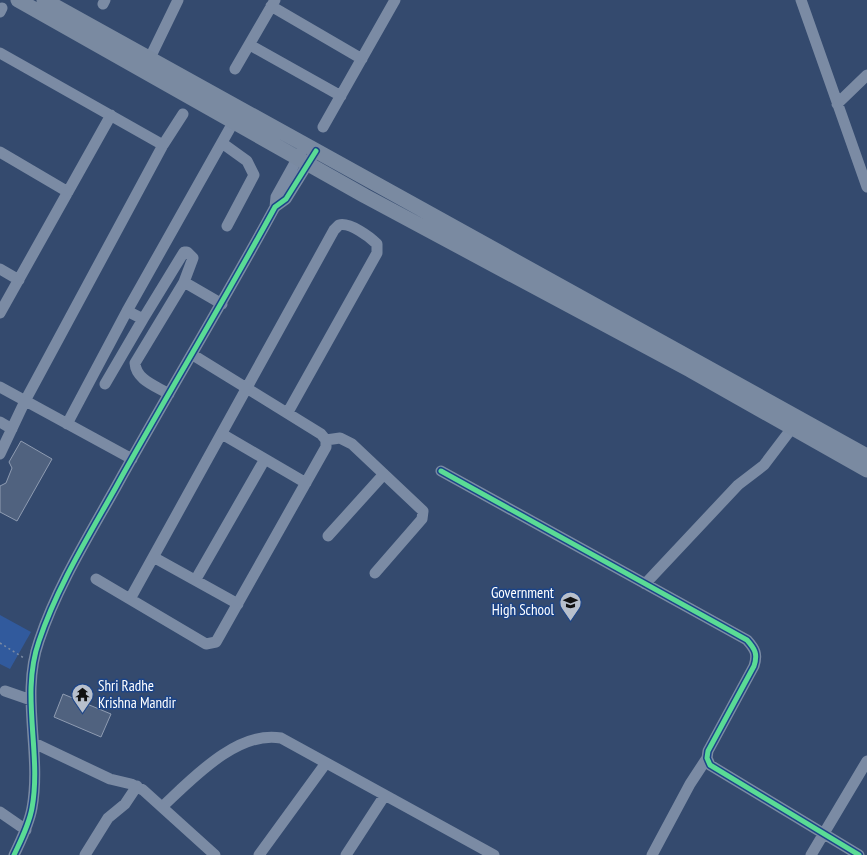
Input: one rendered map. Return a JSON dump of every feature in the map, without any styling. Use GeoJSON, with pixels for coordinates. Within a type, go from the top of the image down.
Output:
{"type":"FeatureCollection","features":[{"type":"Feature","properties":{"kind":"main road"},"geometry":{"type":"LineString","coordinates":[[18,0],[311,148],[867,456]]}},
{"type":"Feature","properties":{"kind":"main road"},"geometry":{"type":"LineString","coordinates":[[44,0],[147,64],[234,121],[303,161],[690,370],[867,470]]}},
{"type":"Feature","properties":{"kind":"street"},"geometry":{"type":"LineString","coordinates":[[147,64],[178,0]]}},
{"type":"Feature","properties":{"kind":"street"},"geometry":{"type":"LineString","coordinates":[[323,127],[395,0]]}},
{"type":"Feature","properties":{"kind":"street"},"geometry":{"type":"LineString","coordinates":[[802,0],[867,187]]}},
{"type":"Feature","properties":{"kind":"street"},"geometry":{"type":"LineString","coordinates":[[235,69],[273,3],[362,59]]}},
{"type":"Feature","properties":{"kind":"street"},"geometry":{"type":"LineString","coordinates":[[250,45],[341,96]]}},
{"type":"Feature","properties":{"kind":"street"},"geometry":{"type":"LineString","coordinates":[[0,53],[164,145]]}},
{"type":"Feature","properties":{"kind":"street"},"geometry":{"type":"LineString","coordinates":[[837,104],[867,75]]}},
{"type":"Feature","properties":{"kind":"street"},"geometry":{"type":"LineString","coordinates":[[0,454],[25,401],[164,145],[183,114]]}},
{"type":"Feature","properties":{"kind":"street"},"geometry":{"type":"LineString","coordinates":[[0,313],[111,115]]}},
{"type":"Feature","properties":{"kind":"street"},"geometry":{"type":"LineString","coordinates":[[67,424],[127,311],[234,121]]}},
{"type":"Feature","properties":{"kind":"street"},"geometry":{"type":"LineString","coordinates":[[222,143],[247,161],[254,175],[227,226]]}},
{"type":"Feature","properties":{"kind":"street"},"geometry":{"type":"LineString","coordinates":[[14,855],[26,830],[32,808],[34,790],[34,743],[31,700],[34,665],[38,643],[48,617],[72,566],[132,459],[222,304],[275,207],[286,199],[303,161],[311,148]]}},
{"type":"Feature","properties":{"kind":"street"},"geometry":{"type":"LineString","coordinates":[[0,152],[68,192]]}},
{"type":"Feature","properties":{"kind":"street"},"geometry":{"type":"LineString","coordinates":[[130,599],[334,230],[342,224],[372,239],[377,244],[377,254],[288,412]]}},
{"type":"Feature","properties":{"kind":"street"},"geometry":{"type":"LineString","coordinates":[[105,384],[181,255],[187,252],[193,258],[184,282],[135,363],[135,368],[141,378],[169,394]]}},
{"type":"Feature","properties":{"kind":"street"},"geometry":{"type":"LineString","coordinates":[[0,269],[19,280]]}},
{"type":"Feature","properties":{"kind":"street"},"geometry":{"type":"LineString","coordinates":[[184,282],[222,304]]}},
{"type":"Feature","properties":{"kind":"street"},"geometry":{"type":"LineString","coordinates":[[127,311],[143,319]]}},
{"type":"Feature","properties":{"kind":"street"},"geometry":{"type":"LineString","coordinates":[[96,579],[206,644],[216,642],[221,636],[326,447],[326,440],[321,434],[288,412],[193,355]]}},
{"type":"Feature","properties":{"kind":"street"},"geometry":{"type":"LineString","coordinates":[[0,387],[132,459]]}},
{"type":"Feature","properties":{"kind":"street"},"geometry":{"type":"LineString","coordinates":[[0,422],[12,429]]}},
{"type":"Feature","properties":{"kind":"street"},"geometry":{"type":"LineString","coordinates":[[645,584],[738,485],[764,465],[792,428]]}},
{"type":"Feature","properties":{"kind":"street"},"geometry":{"type":"LineString","coordinates":[[222,434],[306,483]]}},
{"type":"Feature","properties":{"kind":"street"},"geometry":{"type":"LineString","coordinates":[[326,440],[340,438],[346,440],[423,511],[422,518],[375,573]]}},
{"type":"Feature","properties":{"kind":"street"},"geometry":{"type":"LineString","coordinates":[[196,579],[265,460]]}},
{"type":"Feature","properties":{"kind":"street"},"geometry":{"type":"LineString","coordinates":[[441,471],[738,635],[746,640],[756,651],[757,658],[752,672],[708,751],[707,758],[690,784],[652,855]]}},
{"type":"Feature","properties":{"kind":"street"},"geometry":{"type":"LineString","coordinates":[[328,536],[384,474]]}},
{"type":"Feature","properties":{"kind":"street"},"geometry":{"type":"LineString","coordinates":[[154,558],[196,579],[238,604]]}},
{"type":"Feature","properties":{"kind":"street"},"geometry":{"type":"LineString","coordinates":[[5,691],[31,700]]}},
{"type":"Feature","properties":{"kind":"street"},"geometry":{"type":"LineString","coordinates":[[162,807],[204,769],[236,748],[255,739],[267,736],[281,738],[494,855]]}},
{"type":"Feature","properties":{"kind":"street"},"geometry":{"type":"LineString","coordinates":[[34,743],[110,779],[137,786],[215,855]]}},
{"type":"Feature","properties":{"kind":"street"},"geometry":{"type":"LineString","coordinates":[[707,758],[710,764],[716,769],[859,855]]}},
{"type":"Feature","properties":{"kind":"street"},"geometry":{"type":"LineString","coordinates":[[811,855],[867,761]]}},
{"type":"Feature","properties":{"kind":"street"},"geometry":{"type":"LineString","coordinates":[[259,855],[326,763]]}},
{"type":"Feature","properties":{"kind":"street"},"geometry":{"type":"LineString","coordinates":[[89,854],[108,818],[125,804],[137,786]]}},
{"type":"Feature","properties":{"kind":"street"},"geometry":{"type":"LineString","coordinates":[[346,855],[385,795]]}},
{"type":"Feature","properties":{"kind":"street"},"geometry":{"type":"LineString","coordinates":[[0,812],[26,830]]}},
{"type":"Feature","properties":{"kind":"path"},"geometry":{"type":"LineString","coordinates":[[0,643],[34,665]]}},
{"type":"Feature","properties":{"kind":"shaded area"},"geometry":{"type":"Polygon","coordinates":[[[0,615],[31,632],[10,669],[0,664],[0,615]]]}},
{"type":"Feature","properties":{"kind":"building"},"geometry":{"type":"Polygon","coordinates":[[[21,441],[52,459],[17,521],[0,512],[0,486],[6,483],[12,468],[9,462],[21,441]]]}},
{"type":"Feature","properties":{"kind":"building"},"geometry":{"type":"Polygon","coordinates":[[[63,694],[111,714],[101,737],[54,717],[63,694]]]}},
{"type":"Feature","properties":{"kind":"cycle path"},"geometry":{"type":"LineString","coordinates":[[14,855],[29,820],[32,808],[35,766],[31,682],[34,661],[46,621],[84,543],[275,207],[286,199],[316,151]]}},
{"type":"Feature","properties":{"kind":"cycle path"},"geometry":{"type":"LineString","coordinates":[[441,471],[747,640],[752,646],[756,655],[754,666],[708,751],[707,758],[710,765],[859,855]]}},
{"type":"Feature","properties":{"kind":"place","name":"Government High School"},"geometry":{"type":"Point","coordinates":[570,622]}},
{"type":"Feature","properties":{"kind":"place","name":"Shri Radhe Krishna Mandir"},"geometry":{"type":"Point","coordinates":[83,714]}}]}
